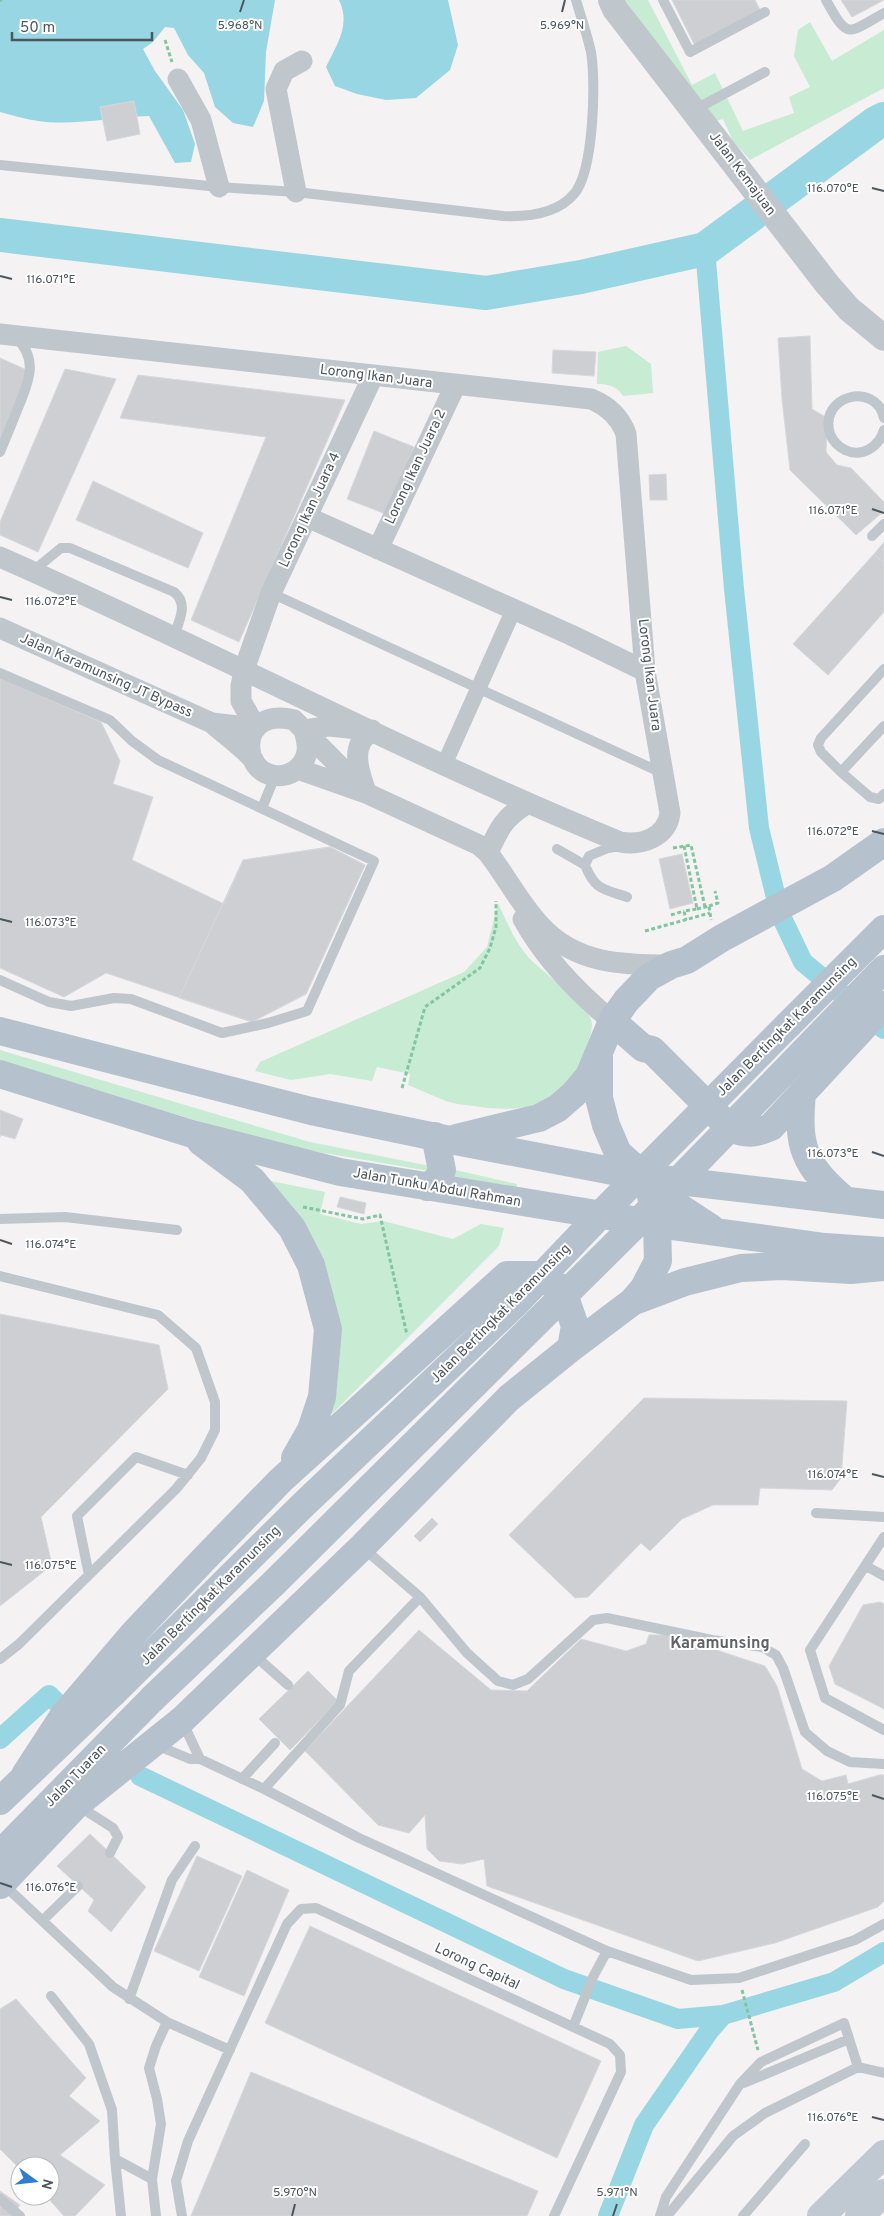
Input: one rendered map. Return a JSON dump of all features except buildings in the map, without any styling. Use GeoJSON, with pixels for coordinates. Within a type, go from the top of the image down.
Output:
{"type":"FeatureCollection","features":[{"type":"Feature","properties":{"kind":"main road"},"geometry":{"type":"LineString","coordinates":[[442,1138],[540,1118],[558,1108],[574,1094],[589,1076],[612,1021],[626,1000],[649,977],[671,964],[687,960],[722,938],[832,878],[884,842]]}},
{"type":"Feature","properties":{"kind":"main road","name":"Jalan Bertingkat Karamunsing"},"geometry":{"type":"LineString","coordinates":[[25,1775],[113,1693],[296,1512],[516,1303],[599,1216],[884,929]]}},
{"type":"Feature","properties":{"kind":"main road","name":"Jalan Bertingkat Karamunsing"},"geometry":{"type":"LineString","coordinates":[[152,1698],[274,1582],[635,1225],[884,969]]}},
{"type":"Feature","properties":{"kind":"main road"},"geometry":{"type":"LineString","coordinates":[[636,990],[639,1024],[652,1042],[652,1050]]}},
{"type":"Feature","properties":{"kind":"main road"},"geometry":{"type":"LineString","coordinates":[[612,1021],[643,1048],[652,1050],[730,1128],[752,1135],[771,1127],[884,1006]]}},
{"type":"Feature","properties":{"kind":"main road"},"geometry":{"type":"LineString","coordinates":[[0,1031],[312,1111],[442,1138],[644,1177],[884,1205]]}},
{"type":"Feature","properties":{"kind":"main road"},"geometry":{"type":"LineString","coordinates":[[599,1055],[599,1098],[606,1125],[618,1153],[679,1208],[715,1231]]}},
{"type":"Feature","properties":{"kind":"main road","name":"Jalan Tunku Abdul Rahman"},"geometry":{"type":"LineString","coordinates":[[0,1074],[192,1134],[340,1172],[427,1188],[657,1224],[825,1246],[884,1251]]}},
{"type":"Feature","properties":{"kind":"main road"},"geometry":{"type":"LineString","coordinates":[[802,1093],[799,1120],[802,1145],[821,1179],[845,1200]]}},
{"type":"Feature","properties":{"kind":"main road"},"geometry":{"type":"LineString","coordinates":[[192,1134],[252,1180],[292,1228],[311,1265],[328,1329],[322,1397],[311,1430],[281,1480]]}},
{"type":"Feature","properties":{"kind":"main road"},"geometry":{"type":"LineString","coordinates":[[427,1188],[437,1180],[442,1170],[442,1138]]}},
{"type":"Feature","properties":{"kind":"main road"},"geometry":{"type":"LineString","coordinates":[[1,1884],[76,1805],[182,1720],[362,1546],[509,1398],[632,1302],[644,1288],[658,1261],[657,1224],[651,1196],[644,1177]]}},
{"type":"Feature","properties":{"kind":"main road"},"geometry":{"type":"LineString","coordinates":[[632,1302],[685,1282],[741,1268],[782,1266],[851,1270],[884,1267]]}},
{"type":"Feature","properties":{"kind":"main road"},"geometry":{"type":"LineString","coordinates":[[0,1801],[25,1775],[64,1715],[134,1633],[281,1480],[507,1275],[534,1275],[557,1286],[567,1304],[575,1326],[571,1348]]}},
{"type":"Feature","properties":{"kind":"main road","name":"Jalan Tuaran"},"geometry":{"type":"LineString","coordinates":[[0,1854],[152,1698]]}},
{"type":"Feature","properties":{"kind":"main road"},"geometry":{"type":"LineString","coordinates":[[821,2216],[884,2154]]}},
{"type":"Feature","properties":{"kind":"main road"},"geometry":{"type":"LineString","coordinates":[[859,2216],[884,2192]]}},
{"type":"Feature","properties":{"kind":"street","name":"Jalan Kemajuan"},"geometry":{"type":"LineString","coordinates":[[611,0],[615,9],[811,264],[849,309],[882,334]]}},
{"type":"Feature","properties":{"kind":"street"},"geometry":{"type":"LineString","coordinates":[[296,192],[276,89],[284,71],[302,61]]}},
{"type":"Feature","properties":{"kind":"street"},"geometry":{"type":"LineString","coordinates":[[178,79],[201,120],[218,187]]}},
{"type":"Feature","properties":{"kind":"street","name":"Lorong Ikan Juara"},"geometry":{"type":"LineString","coordinates":[[6,334],[591,400],[602,404],[622,422],[627,440],[645,671],[670,812],[666,827],[656,837],[631,844]]}},
{"type":"Feature","properties":{"kind":"street","name":"Lorong Ikan Juara 4"},"geometry":{"type":"LineString","coordinates":[[256,728],[241,701],[241,686],[252,647],[271,593],[373,376]]}},
{"type":"Feature","properties":{"kind":"street","name":"Lorong Ikan Juara 2"},"geometry":{"type":"LineString","coordinates":[[378,549],[455,386]]}},
{"type":"Feature","properties":{"kind":"street"},"geometry":{"type":"LineString","coordinates":[[307,517],[513,611],[571,635],[645,671]]}},
{"type":"Feature","properties":{"kind":"street"},"geometry":{"type":"LineString","coordinates":[[0,557],[174,636],[527,804],[620,842],[631,844]]}},
{"type":"Feature","properties":{"kind":"street"},"geometry":{"type":"LineString","coordinates":[[444,764],[513,611]]}},
{"type":"Feature","properties":{"kind":"street","name":"Jalan Karamunsing JT Bypass"},"geometry":{"type":"LineString","coordinates":[[0,628],[212,723],[251,756],[256,766],[275,776]]}},
{"type":"Feature","properties":{"kind":"street"},"geometry":{"type":"LineString","coordinates":[[251,756],[249,743],[256,728],[267,719],[281,716],[294,720],[366,793]]}},
{"type":"Feature","properties":{"kind":"street","name":"Jalan Karamunsing JT Bypass"},"geometry":{"type":"LineString","coordinates":[[212,723],[256,728]]}},
{"type":"Feature","properties":{"kind":"street"},"geometry":{"type":"LineString","coordinates":[[304,730],[329,726],[372,730]]}},
{"type":"Feature","properties":{"kind":"street"},"geometry":{"type":"LineString","coordinates":[[275,776],[286,775],[298,769],[308,753],[308,743],[304,730]]}},
{"type":"Feature","properties":{"kind":"street"},"geometry":{"type":"LineString","coordinates":[[366,793],[358,766],[358,752],[361,741],[372,730]]}},
{"type":"Feature","properties":{"kind":"street"},"geometry":{"type":"LineString","coordinates":[[298,769],[366,793],[479,845],[491,857],[539,925],[570,950],[582,956],[620,964],[671,964]]}},
{"type":"Feature","properties":{"kind":"street"},"geometry":{"type":"LineString","coordinates":[[527,804],[512,812],[497,832],[491,857],[535,941],[546,956],[597,1009],[612,1021]]}},
{"type":"Feature","properties":{"kind":"lane"},"geometry":{"type":"LineString","coordinates":[[0,165],[218,187],[296,192],[503,216],[525,217],[548,211],[563,203],[574,194],[581,182],[591,142],[593,115],[591,53],[576,0]]}},
{"type":"Feature","properties":{"kind":"lane"},"geometry":{"type":"LineString","coordinates":[[663,0],[690,52],[765,12]]}},
{"type":"Feature","properties":{"kind":"lane"},"geometry":{"type":"LineString","coordinates":[[826,0],[839,24],[844,28],[856,29],[884,13]]}},
{"type":"Feature","properties":{"kind":"lane"},"geometry":{"type":"LineString","coordinates":[[694,110],[765,72]]}},
{"type":"Feature","properties":{"kind":"lane"},"geometry":{"type":"LineString","coordinates":[[0,452],[30,380],[31,366],[29,354],[22,343],[6,334]]}},
{"type":"Feature","properties":{"kind":"lane"},"geometry":{"type":"LineString","coordinates":[[884,415],[871,400],[854,396],[838,403],[829,419],[829,428],[831,437],[837,445],[854,453],[864,452],[872,448],[880,441],[884,430]]}},
{"type":"Feature","properties":{"kind":"lane"},"geometry":{"type":"LineString","coordinates":[[872,536],[884,524]]}},
{"type":"Feature","properties":{"kind":"lane"},"geometry":{"type":"LineString","coordinates":[[33,571],[61,548],[70,548],[174,592],[179,597],[183,611],[174,636]]}},
{"type":"Feature","properties":{"kind":"lane"},"geometry":{"type":"LineString","coordinates":[[271,593],[663,773]]}},
{"type":"Feature","properties":{"kind":"lane"},"geometry":{"type":"LineString","coordinates":[[884,669],[821,738],[818,745],[821,752],[841,772],[870,796],[879,799],[884,794]]}},
{"type":"Feature","properties":{"kind":"lane"},"geometry":{"type":"LineString","coordinates":[[0,673],[110,720],[132,741],[158,760],[374,861],[307,1011],[268,1023],[222,1033],[131,999],[114,998],[71,1006],[49,1002],[0,980]]}},
{"type":"Feature","properties":{"kind":"lane"},"geometry":{"type":"LineString","coordinates":[[841,772],[884,726]]}},
{"type":"Feature","properties":{"kind":"lane"},"geometry":{"type":"LineString","coordinates":[[262,808],[275,776]]}},
{"type":"Feature","properties":{"kind":"lane"},"geometry":{"type":"LineString","coordinates":[[585,865],[589,856],[608,848],[631,844]]}},
{"type":"Feature","properties":{"kind":"lane"},"geometry":{"type":"LineString","coordinates":[[557,849],[585,865],[592,882],[603,889],[627,897]]}},
{"type":"Feature","properties":{"kind":"lane"},"geometry":{"type":"LineString","coordinates":[[0,1219],[65,1217],[177,1230]]}},
{"type":"Feature","properties":{"kind":"lane"},"geometry":{"type":"LineString","coordinates":[[0,1276],[158,1315],[196,1348],[214,1402],[215,1430],[201,1458],[188,1474],[19,1644],[0,1659]]}},
{"type":"Feature","properties":{"kind":"lane"},"geometry":{"type":"LineString","coordinates":[[89,1574],[77,1516],[136,1457],[188,1474]]}},
{"type":"Feature","properties":{"kind":"lane"},"geometry":{"type":"LineString","coordinates":[[816,1513],[884,1517]]}},
{"type":"Feature","properties":{"kind":"lane"},"geometry":{"type":"LineString","coordinates":[[883,1539],[810,1650],[825,1698],[884,1730]]}},
{"type":"Feature","properties":{"kind":"lane"},"geometry":{"type":"LineString","coordinates":[[362,1546],[420,1597],[468,1653],[498,1682],[513,1685],[528,1679],[593,1620],[608,1618],[712,1640],[762,1648],[776,1655],[783,1668],[805,1732],[826,1751],[850,1762],[884,1764]]}},
{"type":"Feature","properties":{"kind":"lane"},"geometry":{"type":"LineString","coordinates":[[866,1566],[884,1576]]}},
{"type":"Feature","properties":{"kind":"lane"},"geometry":{"type":"LineString","coordinates":[[264,1789],[340,1705],[349,1671],[420,1597]]}},
{"type":"Feature","properties":{"kind":"lane"},"geometry":{"type":"LineString","coordinates":[[252,1652],[288,1686]]}},
{"type":"Feature","properties":{"kind":"lane"},"geometry":{"type":"LineString","coordinates":[[182,1720],[200,1759]]}},
{"type":"Feature","properties":{"kind":"lane"},"geometry":{"type":"LineString","coordinates":[[242,1779],[275,1743]]}},
{"type":"Feature","properties":{"kind":"lane"},"geometry":{"type":"LineString","coordinates":[[154,1744],[190,1759],[200,1759],[264,1789],[359,1838],[607,1951],[691,1980],[739,1978],[847,1943],[884,1924]]}},
{"type":"Feature","properties":{"kind":"lane"},"geometry":{"type":"LineString","coordinates":[[76,1805],[114,1828],[118,1837],[110,1853]]}},
{"type":"Feature","properties":{"kind":"lane"},"geometry":{"type":"LineString","coordinates":[[129,1999],[172,1880],[195,1846]]}},
{"type":"Feature","properties":{"kind":"lane"},"geometry":{"type":"LineString","coordinates":[[1,1884],[113,1987],[129,1999],[167,2022],[230,2050]]}},
{"type":"Feature","properties":{"kind":"lane"},"geometry":{"type":"LineString","coordinates":[[42,1920],[78,1886]]}},
{"type":"Feature","properties":{"kind":"lane","name":"Lorong Capital"},"geometry":{"type":"LineString","coordinates":[[182,2216],[176,2181],[180,2162],[287,1924],[301,1909],[316,1908],[610,2044],[620,2055],[621,2072],[554,2216]]}},
{"type":"Feature","properties":{"kind":"lane"},"geometry":{"type":"LineString","coordinates":[[573,2027],[593,1977],[607,1951]]}},
{"type":"Feature","properties":{"kind":"lane"},"geometry":{"type":"LineString","coordinates":[[51,1996],[89,2044],[112,2110],[121,2216]]}},
{"type":"Feature","properties":{"kind":"lane"},"geometry":{"type":"LineString","coordinates":[[156,2216],[152,2179],[161,2124],[157,2098],[149,2068],[167,2022]]}},
{"type":"Feature","properties":{"kind":"lane"},"geometry":{"type":"LineString","coordinates":[[660,2216],[666,2197],[740,2084],[761,2062],[844,2023],[858,2067]]}},
{"type":"Feature","properties":{"kind":"lane"},"geometry":{"type":"LineString","coordinates":[[740,2084],[849,2039]]}},
{"type":"Feature","properties":{"kind":"lane"},"geometry":{"type":"LineString","coordinates":[[667,2216],[733,2136],[765,2113],[858,2067],[884,2072]]}},
{"type":"Feature","properties":{"kind":"lane"},"geometry":{"type":"LineString","coordinates":[[743,2216],[805,2144]]}},
{"type":"Feature","properties":{"kind":"lane"},"geometry":{"type":"LineString","coordinates":[[115,2159],[152,2179]]}},
{"type":"Feature","properties":{"kind":"lane"},"geometry":{"type":"LineString","coordinates":[[0,2199],[20,2216]]}},
{"type":"Feature","properties":{"kind":"path"},"geometry":{"type":"LineString","coordinates":[[668,849],[691,845],[705,907],[671,915]]}},
{"type":"Feature","properties":{"kind":"path"},"geometry":{"type":"LineString","coordinates":[[684,846],[697,909]]}},
{"type":"Feature","properties":{"kind":"path"},"geometry":{"type":"LineString","coordinates":[[709,906],[718,903],[715,891]]}},
{"type":"Feature","properties":{"kind":"path"},"geometry":{"type":"LineString","coordinates":[[402,1088],[424,1008],[480,968],[490,948],[496,927],[496,892]]}},
{"type":"Feature","properties":{"kind":"path"},"geometry":{"type":"LineString","coordinates":[[684,911],[686,920]]}},
{"type":"Feature","properties":{"kind":"path"},"geometry":{"type":"LineString","coordinates":[[645,931],[710,913]]}},
{"type":"Feature","properties":{"kind":"path"},"geometry":{"type":"LineString","coordinates":[[283,1217],[300,1207],[363,1219],[380,1215],[408,1339]]}},
{"type":"Feature","properties":{"kind":"path"},"geometry":{"type":"LineString","coordinates":[[739,1978],[755,2037]]}},
{"type":"Feature","properties":{"kind":"green space"},"geometry":{"type":"Polygon","coordinates":[[[625,0],[648,0],[692,85],[715,73],[743,131],[794,113],[789,97],[810,87],[794,56],[798,30],[810,22],[832,61],[884,30],[884,88],[750,160],[733,141],[723,119],[713,122],[625,0]]]}},
{"type":"Feature","properties":{"kind":"green space"},"geometry":{"type":"Polygon","coordinates":[[[626,346],[651,364],[653,393],[623,396],[612,386],[597,384],[598,352],[626,346]]]}},
{"type":"Feature","properties":{"kind":"green space"},"geometry":{"type":"Polygon","coordinates":[[[498,903],[525,953],[586,1010],[592,1021],[590,1037],[574,1073],[565,1086],[554,1095],[542,1102],[528,1106],[497,1109],[446,1101],[408,1085],[410,1074],[377,1067],[372,1081],[330,1074],[291,1080],[255,1071],[260,1062],[464,972],[487,947],[498,903]]]}},
{"type":"Feature","properties":{"kind":"green space"},"geometry":{"type":"Polygon","coordinates":[[[0,1050],[310,1142],[430,1166],[429,1171],[307,1150],[224,1129],[0,1060],[0,1050]]]}},
{"type":"Feature","properties":{"kind":"green space"},"geometry":{"type":"Polygon","coordinates":[[[451,1169],[517,1184],[516,1190],[449,1177],[451,1169]]]}},
{"type":"Feature","properties":{"kind":"green space"},"geometry":{"type":"Polygon","coordinates":[[[266,1180],[325,1192],[320,1214],[361,1224],[383,1221],[453,1239],[481,1224],[504,1228],[499,1246],[326,1420],[332,1333],[266,1180]]]}},
{"type":"Feature","properties":{"kind":"water"},"geometry":{"type":"Polygon","coordinates":[[[0,0],[275,0],[266,52],[264,101],[253,127],[233,123],[215,107],[204,73],[188,55],[174,28],[165,27],[153,42],[143,49],[155,71],[183,110],[195,144],[191,162],[175,163],[149,116],[79,122],[52,122],[33,120],[0,112],[0,0]]]}},
{"type":"Feature","properties":{"kind":"water"},"geometry":{"type":"Polygon","coordinates":[[[339,0],[448,0],[458,45],[450,70],[416,98],[386,100],[357,94],[335,86],[326,67],[338,42],[343,26],[344,18],[339,0]]]}},
{"type":"Feature","properties":{"kind":"waterway"},"geometry":{"type":"LineString","coordinates":[[0,235],[486,293],[581,277],[705,249],[884,119]]}},
{"type":"Feature","properties":{"kind":"waterway"},"geometry":{"type":"LineString","coordinates":[[705,249],[734,589],[759,828],[780,914],[803,962],[884,1029]]}},
{"type":"Feature","properties":{"kind":"waterway"},"geometry":{"type":"LineString","coordinates":[[0,1739],[49,1695],[55,1701]]}},
{"type":"Feature","properties":{"kind":"waterway"},"geometry":{"type":"LineString","coordinates":[[140,1776],[564,1979],[678,2019],[723,2015],[834,1982],[884,1952]]}},
{"type":"Feature","properties":{"kind":"waterway"},"geometry":{"type":"LineString","coordinates":[[608,2216],[644,2125],[709,2031],[723,2015]]}},
{"type":"Feature","properties":{"kind":"district","name":"Karamunsing"},"geometry":{"type":"Point","coordinates":[720,1644]}}]}
